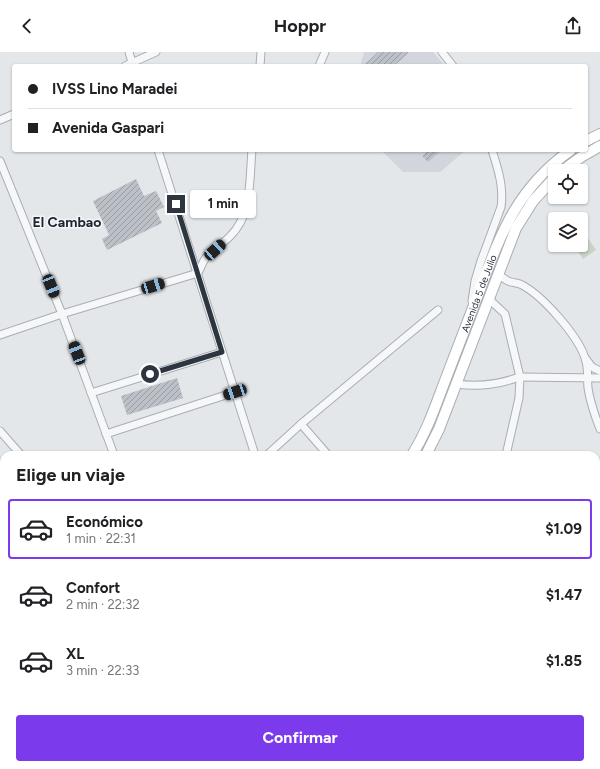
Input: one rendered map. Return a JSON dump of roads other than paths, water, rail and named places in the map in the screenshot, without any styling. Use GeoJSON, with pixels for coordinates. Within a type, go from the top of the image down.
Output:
{"type":"FeatureCollection","features":[{"type":"Feature","properties":{"kind":"street"},"geometry":{"type":"LineString","coordinates":[[129,52],[130,64]]}},
{"type":"Feature","properties":{"kind":"street"},"geometry":{"type":"LineString","coordinates":[[132,64],[156,52]]}},
{"type":"Feature","properties":{"kind":"street"},"geometry":{"type":"LineString","coordinates":[[260,64],[261,52]]}},
{"type":"Feature","properties":{"kind":"street"},"geometry":{"type":"LineString","coordinates":[[320,64],[325,52]]}},
{"type":"Feature","properties":{"kind":"street"},"geometry":{"type":"LineString","coordinates":[[442,52],[451,64]]}},
{"type":"Feature","properties":{"kind":"street"},"geometry":{"type":"LineString","coordinates":[[0,120],[12,115]]}},
{"type":"Feature","properties":{"kind":"street"},"geometry":{"type":"LineString","coordinates":[[588,139],[600,134]]}},
{"type":"Feature","properties":{"kind":"street"},"geometry":{"type":"LineString","coordinates":[[572,164],[600,146]]}},
{"type":"Feature","properties":{"kind":"street"},"geometry":{"type":"LineString","coordinates":[[159,152],[255,451]]}},
{"type":"Feature","properties":{"kind":"street"},"geometry":{"type":"LineString","coordinates":[[0,336],[62,314],[198,272],[207,257],[231,236],[240,224],[245,213],[248,199],[252,152]]}},
{"type":"Feature","properties":{"kind":"street"},"geometry":{"type":"LineString","coordinates":[[469,318],[475,281],[501,208],[503,195],[498,169],[493,152]]}},
{"type":"Feature","properties":{"kind":"street","name":"Avenida 5 de Julio"},"geometry":{"type":"LineString","coordinates":[[414,451],[429,425],[496,247],[512,212],[536,180],[551,165],[568,152]]}},
{"type":"Feature","properties":{"kind":"street"},"geometry":{"type":"LineString","coordinates":[[0,161],[62,314],[112,451]]}},
{"type":"Feature","properties":{"kind":"street","name":"Avenida 5 de Julio"},"geometry":{"type":"LineString","coordinates":[[428,451],[439,429],[512,237],[522,218],[539,194],[548,184]]}},
{"type":"Feature","properties":{"kind":"street"},"geometry":{"type":"LineString","coordinates":[[498,274],[509,282],[521,284],[534,292],[548,305],[576,341],[592,367],[600,372]]}},
{"type":"Feature","properties":{"kind":"street"},"geometry":{"type":"LineString","coordinates":[[488,299],[504,314],[520,377],[519,398],[507,451]]}},
{"type":"Feature","properties":{"kind":"street"},"geometry":{"type":"LineString","coordinates":[[271,451],[301,424],[438,310]]}},
{"type":"Feature","properties":{"kind":"street"},"geometry":{"type":"LineString","coordinates":[[91,393],[222,352]]}},
{"type":"Feature","properties":{"kind":"street"},"geometry":{"type":"LineString","coordinates":[[585,357],[589,377],[588,387],[592,409],[600,429]]}},
{"type":"Feature","properties":{"kind":"street"},"geometry":{"type":"LineString","coordinates":[[456,384],[474,386],[488,385],[507,382],[520,377],[600,378]]}},
{"type":"Feature","properties":{"kind":"street"},"geometry":{"type":"LineString","coordinates":[[106,434],[235,392]]}},
{"type":"Feature","properties":{"kind":"street"},"geometry":{"type":"LineString","coordinates":[[301,424],[325,451]]}},
{"type":"Feature","properties":{"kind":"street"},"geometry":{"type":"LineString","coordinates":[[0,431],[18,451]]}},
{"type":"Feature","properties":{"kind":"district","name":"El Cambao"},"geometry":{"type":"Point","coordinates":[67,222]}}]}
